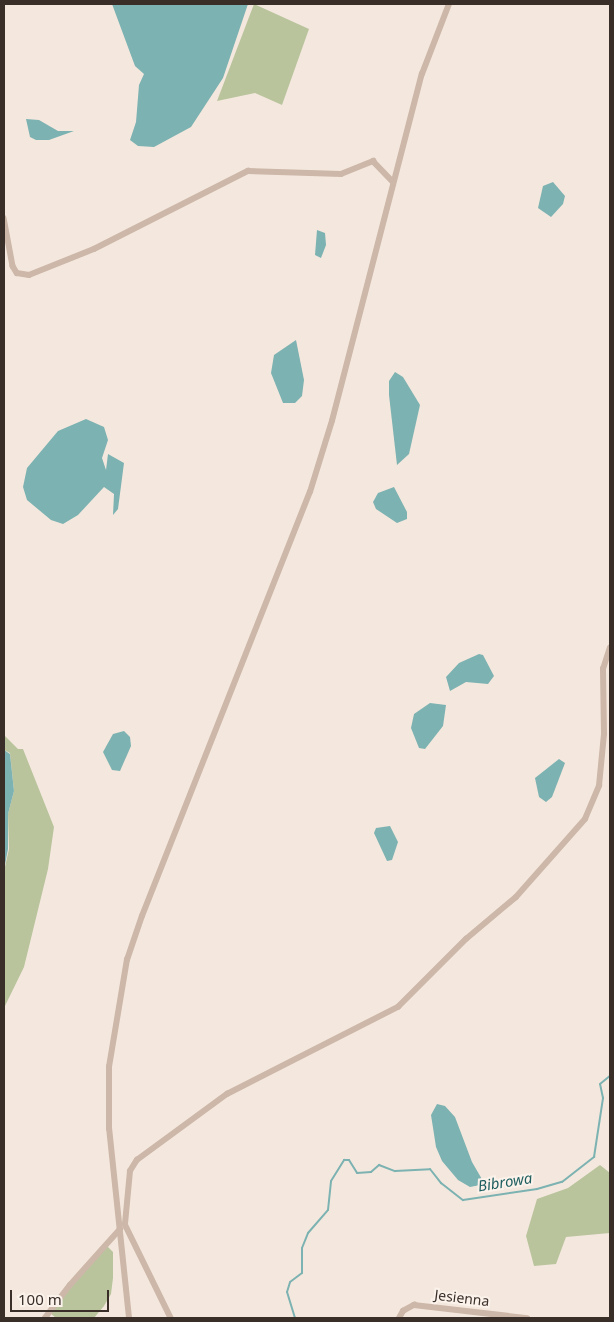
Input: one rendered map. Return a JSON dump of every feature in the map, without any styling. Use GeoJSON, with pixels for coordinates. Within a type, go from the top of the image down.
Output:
{"type":"FeatureCollection","features":[{"type":"Feature","properties":{"kind":"street"},"geometry":{"type":"LineString","coordinates":[[129,1318],[110,1144],[109,1067],[127,960],[142,916],[310,492],[332,421],[422,74],[449,4]]}},
{"type":"Feature","properties":{"kind":"street"},"geometry":{"type":"LineString","coordinates":[[4,218],[13,266],[23,275],[94,249],[242,173],[341,174],[373,161],[393,182]]}},
{"type":"Feature","properties":{"kind":"street"},"geometry":{"type":"LineString","coordinates":[[171,1318],[125,1224],[130,1171],[137,1160],[227,1094],[398,1007],[466,940],[516,897],[585,819],[599,786],[604,734],[603,669],[610,648]]}},
{"type":"Feature","properties":{"kind":"street"},"geometry":{"type":"LineString","coordinates":[[45,1318],[70,1285],[125,1224]]}},
{"type":"Feature","properties":{"kind":"street","name":"Jesienna"},"geometry":{"type":"LineString","coordinates":[[399,1318],[403,1311],[414,1305],[527,1318]]}},
{"type":"Feature","properties":{"kind":"green space"},"geometry":{"type":"Polygon","coordinates":[[[254,4],[309,29],[282,105],[255,93],[217,101],[254,4]]]}},
{"type":"Feature","properties":{"kind":"green space"},"geometry":{"type":"Polygon","coordinates":[[[4,735],[18,749],[23,749],[54,827],[48,869],[24,967],[4,1008],[4,871],[9,849],[8,814],[14,791],[10,753],[4,750],[4,735]]]}},
{"type":"Feature","properties":{"kind":"green space"},"geometry":{"type":"Polygon","coordinates":[[[600,1165],[610,1173],[610,1233],[566,1237],[556,1264],[534,1266],[526,1236],[537,1199],[568,1188],[600,1165]]]}},
{"type":"Feature","properties":{"kind":"green space"},"geometry":{"type":"Polygon","coordinates":[[[106,1245],[113,1252],[113,1278],[111,1294],[104,1306],[94,1318],[56,1318],[50,1313],[106,1245]]]}},
{"type":"Feature","properties":{"kind":"water"},"geometry":{"type":"Polygon","coordinates":[[[112,4],[248,4],[223,78],[191,127],[154,147],[138,146],[130,140],[136,122],[139,85],[144,74],[135,66],[112,4]]]}},
{"type":"Feature","properties":{"kind":"water"},"geometry":{"type":"Polygon","coordinates":[[[26,119],[39,120],[58,131],[74,131],[49,140],[36,140],[30,137],[26,119]]]}},
{"type":"Feature","properties":{"kind":"water"},"geometry":{"type":"Polygon","coordinates":[[[553,182],[565,196],[563,204],[551,217],[538,208],[543,186],[553,182]]]}},
{"type":"Feature","properties":{"kind":"water"},"geometry":{"type":"Polygon","coordinates":[[[317,230],[325,233],[326,245],[321,258],[315,255],[317,230]]]}},
{"type":"Feature","properties":{"kind":"water"},"geometry":{"type":"Polygon","coordinates":[[[296,340],[304,380],[302,396],[295,403],[283,403],[271,373],[274,355],[296,340]]]}},
{"type":"Feature","properties":{"kind":"water"},"geometry":{"type":"Polygon","coordinates":[[[395,372],[403,377],[420,405],[409,454],[397,465],[389,395],[389,381],[395,372]]]}},
{"type":"Feature","properties":{"kind":"water"},"geometry":{"type":"Polygon","coordinates":[[[86,419],[104,427],[108,440],[102,458],[106,470],[108,454],[124,463],[118,509],[113,515],[114,494],[104,487],[78,515],[63,524],[51,520],[27,500],[23,487],[27,468],[58,431],[86,419]]]}},
{"type":"Feature","properties":{"kind":"water"},"geometry":{"type":"Polygon","coordinates":[[[394,487],[407,512],[407,519],[397,523],[376,509],[373,502],[378,493],[394,487]]]}},
{"type":"Feature","properties":{"kind":"water"},"geometry":{"type":"Polygon","coordinates":[[[479,654],[483,655],[494,676],[488,684],[466,682],[450,691],[446,677],[459,663],[479,654]]]}},
{"type":"Feature","properties":{"kind":"water"},"geometry":{"type":"Polygon","coordinates":[[[430,703],[446,705],[443,726],[425,749],[419,748],[411,728],[414,714],[430,703]]]}},
{"type":"Feature","properties":{"kind":"water"},"geometry":{"type":"Polygon","coordinates":[[[124,731],[130,737],[131,746],[120,771],[112,770],[103,752],[113,734],[124,731]]]}},
{"type":"Feature","properties":{"kind":"water"},"geometry":{"type":"Polygon","coordinates":[[[4,750],[10,754],[14,791],[8,814],[8,849],[4,870],[4,750]]]}},
{"type":"Feature","properties":{"kind":"water"},"geometry":{"type":"Polygon","coordinates":[[[559,759],[565,763],[552,797],[546,802],[539,797],[535,778],[559,759]]]}},
{"type":"Feature","properties":{"kind":"water"},"geometry":{"type":"Polygon","coordinates":[[[390,826],[398,842],[392,860],[387,861],[374,833],[376,828],[390,826]]]}},
{"type":"Feature","properties":{"kind":"water"},"geometry":{"type":"Polygon","coordinates":[[[437,1104],[445,1106],[455,1117],[472,1162],[483,1181],[480,1185],[470,1187],[458,1180],[442,1161],[436,1147],[431,1115],[437,1104]]]}},
{"type":"Feature","properties":{"kind":"waterway","name":"Bibrowa"},"geometry":{"type":"LineString","coordinates":[[295,1318],[287,1292],[290,1282],[302,1273],[302,1248],[308,1233],[328,1210],[331,1181],[344,1160],[349,1160],[357,1173],[371,1172],[379,1165],[395,1171],[430,1169],[441,1183],[463,1200],[537,1189],[562,1182],[594,1157],[603,1098],[600,1084],[610,1076]]}}]}
